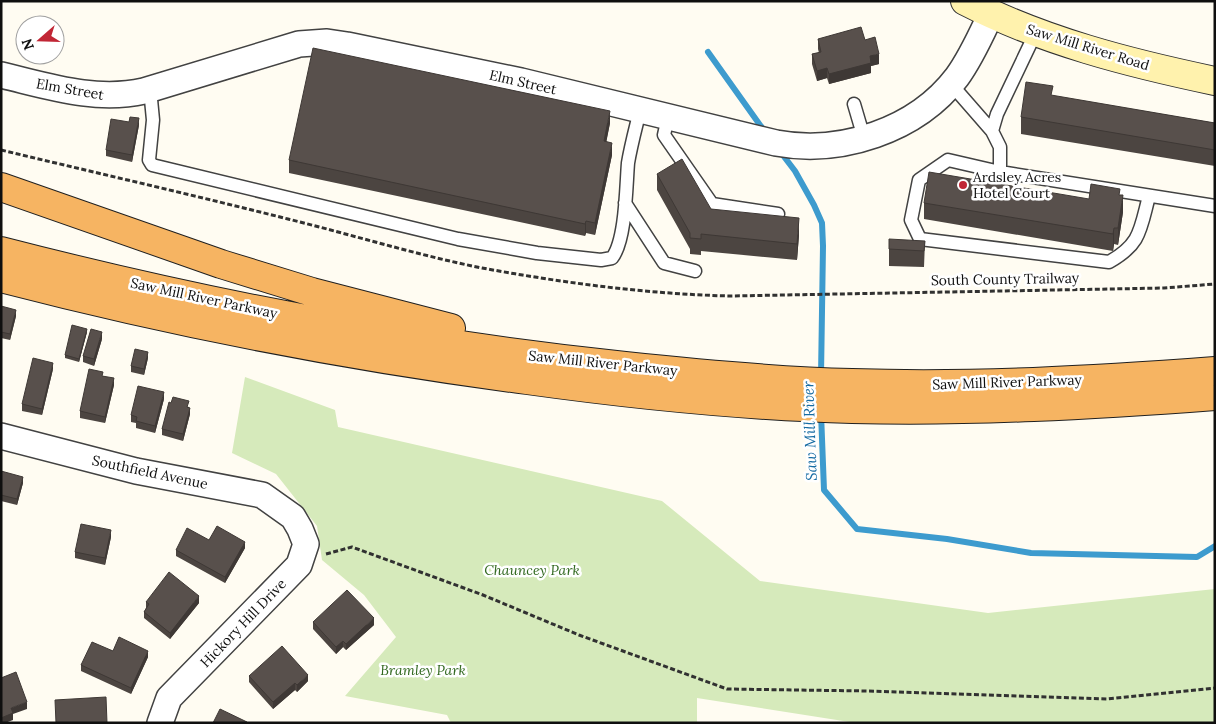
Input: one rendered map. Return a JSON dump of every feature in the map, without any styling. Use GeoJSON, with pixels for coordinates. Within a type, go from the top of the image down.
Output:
{"type":"FeatureCollection","features":[{"type":"Feature","properties":{"kind":"highway"},"geometry":{"type":"LineString","coordinates":[[1,187],[179,250],[266,278],[358,304],[591,363]]}},
{"type":"Feature","properties":{"kind":"highway","name":"Saw Mill River Parkway"},"geometry":{"type":"LineString","coordinates":[[1,251],[137,284],[353,328],[785,393]]}},
{"type":"Feature","properties":{"kind":"highway","name":"Saw Mill River Parkway"},"geometry":{"type":"LineString","coordinates":[[1,278],[112,305],[412,364],[641,395],[785,393],[851,396],[951,410],[1030,408],[1215,396]]}},
{"type":"Feature","properties":{"kind":"highway","name":"Saw Mill River Parkway"},"geometry":{"type":"LineString","coordinates":[[851,396],[932,384],[1013,383],[1215,371]]}},
{"type":"Feature","properties":{"kind":"main road","name":"Saw Mill River Road"},"geometry":{"type":"LineString","coordinates":[[965,1],[1036,32],[1071,44],[1136,63],[1215,81]]}},
{"type":"Feature","properties":{"kind":"street","name":"Elm Street"},"geometry":{"type":"LineString","coordinates":[[1,75],[70,91],[99,95],[130,94],[211,72],[299,44],[327,42],[521,81],[787,145],[816,147],[838,145],[864,138],[890,128],[931,105],[951,84],[967,62],[992,14]]}},
{"type":"Feature","properties":{"kind":"street","name":"Southfield Avenue"},"geometry":{"type":"LineString","coordinates":[[1,436],[136,471],[262,495],[293,517],[306,544],[303,552]]}},
{"type":"Feature","properties":{"kind":"street","name":"Hickory Hill Drive"},"geometry":{"type":"LineString","coordinates":[[160,723],[168,698],[299,565],[303,552]]}},
{"type":"Feature","properties":{"kind":"lane"},"geometry":{"type":"LineString","coordinates":[[992,131],[997,114],[1036,32]]}},
{"type":"Feature","properties":{"kind":"lane"},"geometry":{"type":"LineString","coordinates":[[951,84],[992,131],[1000,146],[1000,172]]}},
{"type":"Feature","properties":{"kind":"lane"},"geometry":{"type":"LineString","coordinates":[[150,89],[153,120],[149,160],[152,165],[448,236],[537,253],[607,260],[612,258],[616,252],[625,203],[629,161],[640,110]]}},
{"type":"Feature","properties":{"kind":"lane"},"geometry":{"type":"LineString","coordinates":[[854,104],[864,138]]}},
{"type":"Feature","properties":{"kind":"lane"},"geometry":{"type":"LineString","coordinates":[[668,117],[664,136],[712,204],[778,214]]}},
{"type":"Feature","properties":{"kind":"lane"},"geometry":{"type":"LineString","coordinates":[[1149,196],[1138,236],[1124,253],[1109,262],[920,239],[911,220],[919,180],[948,160],[1000,172],[1215,206]]}},
{"type":"Feature","properties":{"kind":"lane"},"geometry":{"type":"LineString","coordinates":[[625,203],[664,263],[695,271]]}},
{"type":"Feature","properties":{"kind":"path","name":"South County Trailway"},"geometry":{"type":"LineString","coordinates":[[796,295],[1164,288],[1215,284]]}},
{"type":"Feature","properties":{"kind":"path"},"geometry":{"type":"LineString","coordinates":[[303,552],[321,555],[352,547],[483,595],[580,634],[727,689],[868,691],[1107,700],[1215,688]]}},
{"type":"Feature","properties":{"kind":"green space","name":"Chauncey Park"},"geometry":{"type":"Polygon","coordinates":[[[245,377],[335,410],[338,427],[662,501],[760,581],[988,613],[1215,589],[1215,723],[856,723],[697,698],[697,723],[451,723],[447,715],[345,696],[396,637],[364,595],[322,560],[317,526],[276,474],[232,453],[245,377]]]}},
{"type":"Feature","properties":{"kind":"building"},"geometry":{"type":"Polygon","coordinates":[[[861,27],[865,40],[875,37],[879,54],[870,56],[871,63],[829,74],[827,68],[817,71],[812,54],[821,52],[818,39],[861,27]]]}},
{"type":"Feature","properties":{"kind":"building"},"geometry":{"type":"Polygon","coordinates":[[[313,48],[610,111],[604,141],[612,143],[595,223],[586,221],[585,224],[289,160],[313,48]]]}},
{"type":"Feature","properties":{"kind":"building"},"geometry":{"type":"Polygon","coordinates":[[[1026,82],[1053,86],[1051,95],[1215,123],[1215,150],[1021,117],[1026,82]]]}},
{"type":"Feature","properties":{"kind":"building"},"geometry":{"type":"Polygon","coordinates":[[[130,117],[139,118],[132,155],[106,150],[111,119],[129,122],[130,117]]]}},
{"type":"Feature","properties":{"kind":"building"},"geometry":{"type":"Polygon","coordinates":[[[682,159],[711,209],[799,218],[797,244],[701,234],[701,239],[690,238],[690,233],[657,174],[682,159]]]}},
{"type":"Feature","properties":{"kind":"building"},"geometry":{"type":"Polygon","coordinates":[[[929,172],[1089,199],[1091,184],[1120,189],[1119,195],[1123,195],[1118,228],[1114,228],[1113,234],[924,203],[929,172]]]}},
{"type":"Feature","properties":{"kind":"building"},"geometry":{"type":"Polygon","coordinates":[[[889,239],[925,241],[924,251],[889,249],[889,239]]]}},
{"type":"Feature","properties":{"kind":"building"},"geometry":{"type":"Polygon","coordinates":[[[1,306],[16,310],[10,334],[1,332],[1,306]]]}},
{"type":"Feature","properties":{"kind":"building"},"geometry":{"type":"Polygon","coordinates":[[[72,325],[87,329],[79,359],[65,355],[72,325]]]}},
{"type":"Feature","properties":{"kind":"building"},"geometry":{"type":"Polygon","coordinates":[[[91,329],[102,332],[94,359],[83,356],[91,329]]]}},
{"type":"Feature","properties":{"kind":"building"},"geometry":{"type":"Polygon","coordinates":[[[135,349],[148,352],[144,369],[131,366],[135,349]]]}},
{"type":"Feature","properties":{"kind":"building"},"geometry":{"type":"Polygon","coordinates":[[[33,358],[53,363],[42,409],[22,404],[33,358]]]}},
{"type":"Feature","properties":{"kind":"building"},"geometry":{"type":"Polygon","coordinates":[[[89,369],[103,372],[102,376],[114,378],[105,417],[80,411],[89,369]]]}},
{"type":"Feature","properties":{"kind":"building"},"geometry":{"type":"Polygon","coordinates":[[[138,386],[164,392],[155,426],[136,421],[137,417],[131,415],[138,386]]]}},
{"type":"Feature","properties":{"kind":"building"},"geometry":{"type":"Polygon","coordinates":[[[173,397],[189,401],[187,407],[190,408],[183,434],[162,429],[169,402],[171,403],[173,397]]]}},
{"type":"Feature","properties":{"kind":"building"},"geometry":{"type":"Polygon","coordinates":[[[1,471],[23,477],[17,499],[1,495],[1,471]]]}},
{"type":"Feature","properties":{"kind":"building"},"geometry":{"type":"Polygon","coordinates":[[[81,524],[111,530],[105,558],[75,552],[81,524]]]}},
{"type":"Feature","properties":{"kind":"building"},"geometry":{"type":"Polygon","coordinates":[[[217,526],[245,542],[225,577],[176,550],[187,528],[209,540],[217,526]]]}},
{"type":"Feature","properties":{"kind":"building"},"geometry":{"type":"Polygon","coordinates":[[[169,572],[199,596],[170,633],[144,612],[149,604],[146,602],[169,572]]]}},
{"type":"Feature","properties":{"kind":"building"},"geometry":{"type":"Polygon","coordinates":[[[347,590],[374,618],[346,644],[343,641],[336,647],[313,622],[347,590]]]}},
{"type":"Feature","properties":{"kind":"building"},"geometry":{"type":"Polygon","coordinates":[[[119,637],[148,651],[131,688],[81,665],[92,642],[113,651],[119,637]]]}},
{"type":"Feature","properties":{"kind":"building"},"geometry":{"type":"Polygon","coordinates":[[[282,646],[308,675],[297,685],[295,683],[273,702],[249,676],[282,646]]]}},
{"type":"Feature","properties":{"kind":"building"},"geometry":{"type":"Polygon","coordinates":[[[16,672],[27,702],[11,708],[13,713],[1,718],[1,678],[16,672]]]}},
{"type":"Feature","properties":{"kind":"building"},"geometry":{"type":"Polygon","coordinates":[[[106,697],[107,723],[56,723],[55,700],[106,697]]]}},
{"type":"Feature","properties":{"kind":"building"},"geometry":{"type":"Polygon","coordinates":[[[220,709],[247,722],[247,723],[213,723],[220,709]]]}},
{"type":"Feature","properties":{"kind":"waterway","name":"Saw Mill River"},"geometry":{"type":"LineString","coordinates":[[708,52],[765,132]]}},
{"type":"Feature","properties":{"kind":"waterway","name":"Saw Mill River"},"geometry":{"type":"LineString","coordinates":[[779,150],[795,171],[822,223],[821,376]]}},
{"type":"Feature","properties":{"kind":"waterway","name":"Saw Mill River"},"geometry":{"type":"LineString","coordinates":[[821,413],[824,490],[857,529],[947,539],[1031,553],[1197,557],[1215,546]]}},
{"type":"Feature","properties":{"kind":"place","name":"Ardsley Acres Hotel Court"},"geometry":{"type":"Point","coordinates":[963,185]}},
{"type":"Feature","properties":{"kind":"park label","name":"Bramley Park"},"geometry":{"type":"Point","coordinates":[423,670]}}]}
